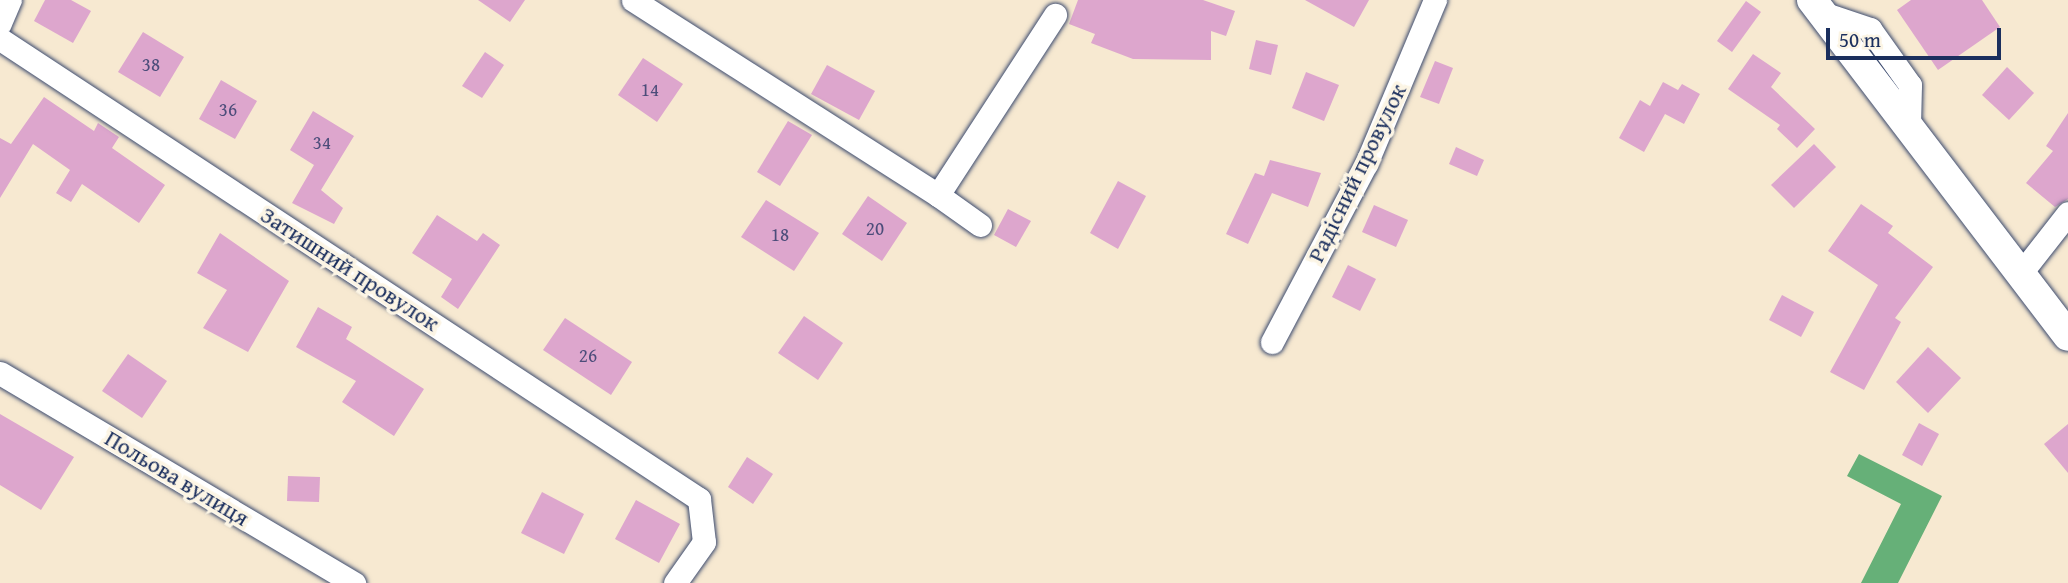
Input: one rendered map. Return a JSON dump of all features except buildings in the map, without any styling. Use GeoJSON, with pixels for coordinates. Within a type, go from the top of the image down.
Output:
{"type":"FeatureCollection","features":[{"type":"Feature","properties":{"kind":"main road"},"geometry":{"type":"LineString","coordinates":[[1817,6],[2068,336]]}},
{"type":"Feature","properties":{"kind":"street"},"geometry":{"type":"LineString","coordinates":[[0,23],[10,0]]}},
{"type":"Feature","properties":{"kind":"street"},"geometry":{"type":"LineString","coordinates":[[633,0],[981,225]]}},
{"type":"Feature","properties":{"kind":"street","name":"Радісний провулок"},"geometry":{"type":"LineString","coordinates":[[1272,342],[1366,164],[1435,0]]}},
{"type":"Feature","properties":{"kind":"street"},"geometry":{"type":"LineString","coordinates":[[938,195],[1055,15]]}},
{"type":"Feature","properties":{"kind":"street","name":"Затишний провулок"},"geometry":{"type":"LineString","coordinates":[[0,39],[699,499],[705,542],[675,583]]}},
{"type":"Feature","properties":{"kind":"street"},"geometry":{"type":"LineString","coordinates":[[2021,273],[2068,213]]}},
{"type":"Feature","properties":{"kind":"street","name":"Польова вулиця"},"geometry":{"type":"LineString","coordinates":[[0,373],[354,583]]}},
{"type":"Feature","properties":{"kind":"green space"},"geometry":{"type":"Polygon","coordinates":[[[1859,454],[1942,496],[1898,583],[1861,583],[1901,504],[1847,476],[1859,454]]]}}]}
